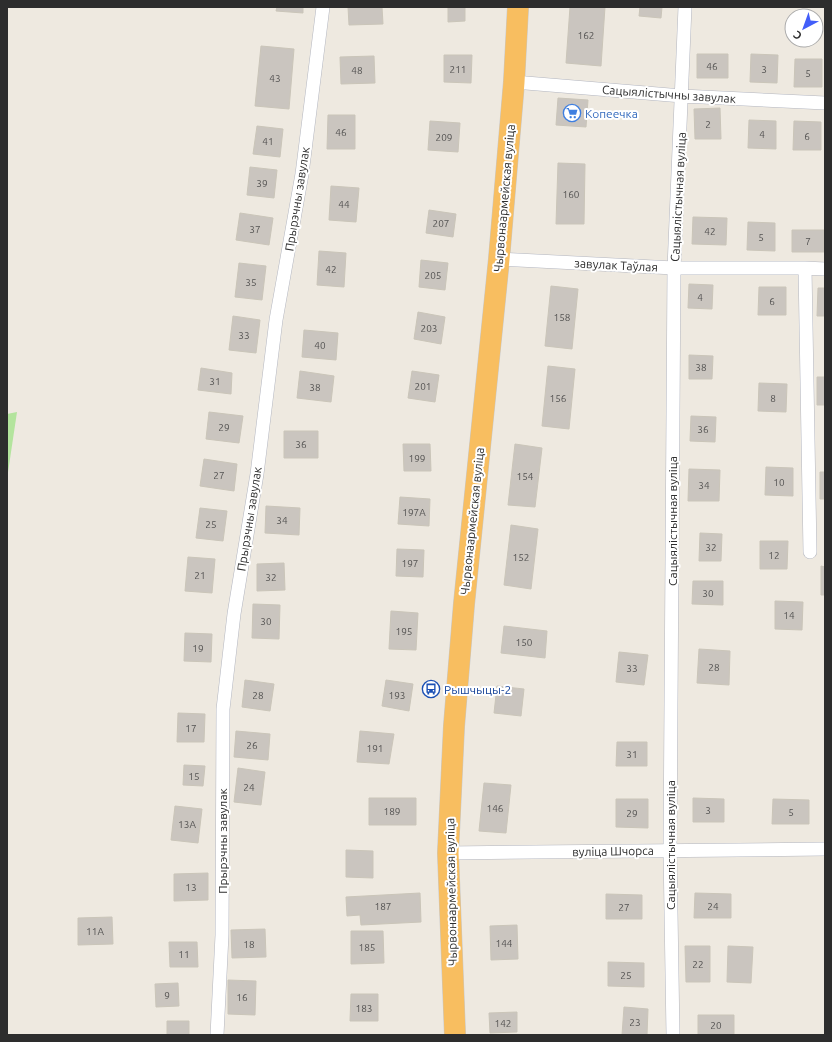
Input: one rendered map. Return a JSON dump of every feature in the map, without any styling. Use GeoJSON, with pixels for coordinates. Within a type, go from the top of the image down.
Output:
{"type":"FeatureCollection","features":[{"type":"Feature","properties":{"kind":"highway","name":"Чырвонаармейская вуліца"},"geometry":{"type":"LineString","coordinates":[[455,1035],[448,853],[454,718],[514,82],[518,7]]}},
{"type":"Feature","properties":{"kind":"street","name":"Прырэчны завулак"},"geometry":{"type":"LineString","coordinates":[[217,1035],[222,935],[223,709],[234,614],[256,474],[276,320],[302,174],[323,7]]}},
{"type":"Feature","properties":{"kind":"street","name":"Сацыялістычная вуліца"},"geometry":{"type":"LineString","coordinates":[[673,1035],[670,850],[674,268],[685,7]]}},
{"type":"Feature","properties":{"kind":"street","name":"Сацыялістычны завулак"},"geometry":{"type":"LineString","coordinates":[[514,82],[682,96],[825,102]]}},
{"type":"Feature","properties":{"kind":"street","name":"завулак Таўлая"},"geometry":{"type":"LineString","coordinates":[[498,259],[674,268],[805,268],[825,270]]}},
{"type":"Feature","properties":{"kind":"street"},"geometry":{"type":"LineString","coordinates":[[805,268],[810,552]]}},
{"type":"Feature","properties":{"kind":"street","name":"вуліца Шчорса"},"geometry":{"type":"LineString","coordinates":[[448,853],[825,849]]}},
{"type":"Feature","properties":{"kind":"green space"},"geometry":{"type":"Polygon","coordinates":[[[17,412],[7,479],[7,414],[17,412]]]}},
{"type":"Feature","properties":{"kind":"building"},"geometry":{"type":"Polygon","coordinates":[[[277,7],[303,7],[303,13],[276,11],[277,7]]]}},
{"type":"Feature","properties":{"kind":"building"},"geometry":{"type":"Polygon","coordinates":[[[348,7],[382,7],[383,24],[349,25],[348,7]]]}},
{"type":"Feature","properties":{"kind":"building"},"geometry":{"type":"Polygon","coordinates":[[[448,7],[465,7],[465,21],[448,22],[448,7]]]}},
{"type":"Feature","properties":{"kind":"building"},"geometry":{"type":"Polygon","coordinates":[[[570,7],[605,7],[601,66],[566,63],[570,7]]]}},
{"type":"Feature","properties":{"kind":"building"},"geometry":{"type":"Polygon","coordinates":[[[640,7],[662,7],[661,18],[639,16],[640,7]]]}},
{"type":"Feature","properties":{"kind":"building"},"geometry":{"type":"Polygon","coordinates":[[[261,46],[294,49],[289,109],[255,106],[261,46]]]}},
{"type":"Feature","properties":{"kind":"building"},"geometry":{"type":"Polygon","coordinates":[[[697,54],[728,54],[728,78],[697,78],[697,54]]]}},
{"type":"Feature","properties":{"kind":"building"},"geometry":{"type":"Polygon","coordinates":[[[751,54],[778,55],[777,83],[750,82],[751,54]]]}},
{"type":"Feature","properties":{"kind":"building"},"geometry":{"type":"Polygon","coordinates":[[[444,55],[472,55],[471,83],[444,82],[444,55]]]}},
{"type":"Feature","properties":{"kind":"building"},"geometry":{"type":"Polygon","coordinates":[[[374,56],[375,83],[341,84],[340,57],[374,56]]]}},
{"type":"Feature","properties":{"kind":"building"},"geometry":{"type":"Polygon","coordinates":[[[795,59],[822,59],[822,87],[794,87],[795,59]]]}},
{"type":"Feature","properties":{"kind":"building","name":"Копеечка"},"geometry":{"type":"Polygon","coordinates":[[[558,98],[588,100],[586,127],[556,125],[558,98]]]}},
{"type":"Feature","properties":{"kind":"building"},"geometry":{"type":"Polygon","coordinates":[[[720,108],[721,139],[695,139],[694,109],[720,108]]]}},
{"type":"Feature","properties":{"kind":"building"},"geometry":{"type":"Polygon","coordinates":[[[328,115],[355,115],[355,149],[327,149],[328,115]]]}},
{"type":"Feature","properties":{"kind":"building"},"geometry":{"type":"Polygon","coordinates":[[[749,120],[776,121],[776,149],[748,148],[749,120]]]}},
{"type":"Feature","properties":{"kind":"building"},"geometry":{"type":"Polygon","coordinates":[[[430,121],[460,123],[458,152],[428,150],[430,121]]]}},
{"type":"Feature","properties":{"kind":"building"},"geometry":{"type":"Polygon","coordinates":[[[794,121],[821,122],[821,150],[793,150],[794,121]]]}},
{"type":"Feature","properties":{"kind":"building"},"geometry":{"type":"Polygon","coordinates":[[[257,126],[283,129],[280,157],[253,154],[257,126]]]}},
{"type":"Feature","properties":{"kind":"building"},"geometry":{"type":"Polygon","coordinates":[[[558,163],[585,164],[584,224],[556,224],[558,163]]]}},
{"type":"Feature","properties":{"kind":"building"},"geometry":{"type":"Polygon","coordinates":[[[250,167],[277,170],[274,198],[247,195],[250,167]]]}},
{"type":"Feature","properties":{"kind":"building"},"geometry":{"type":"Polygon","coordinates":[[[331,186],[359,188],[356,222],[329,220],[331,186]]]}},
{"type":"Feature","properties":{"kind":"building"},"geometry":{"type":"Polygon","coordinates":[[[429,210],[456,214],[453,237],[426,233],[429,210]]]}},
{"type":"Feature","properties":{"kind":"building"},"geometry":{"type":"Polygon","coordinates":[[[240,213],[273,218],[269,245],[236,240],[240,213]]]}},
{"type":"Feature","properties":{"kind":"building"},"geometry":{"type":"Polygon","coordinates":[[[693,217],[727,218],[726,245],[692,244],[693,217]]]}},
{"type":"Feature","properties":{"kind":"building"},"geometry":{"type":"Polygon","coordinates":[[[748,222],[775,223],[775,251],[747,250],[748,222]]]}},
{"type":"Feature","properties":{"kind":"building"},"geometry":{"type":"Polygon","coordinates":[[[792,230],[824,230],[824,252],[792,252],[792,230]]]}},
{"type":"Feature","properties":{"kind":"building"},"geometry":{"type":"Polygon","coordinates":[[[319,251],[346,253],[344,287],[317,285],[319,251]]]}},
{"type":"Feature","properties":{"kind":"building"},"geometry":{"type":"Polygon","coordinates":[[[421,260],[448,263],[445,290],[419,287],[421,260]]]}},
{"type":"Feature","properties":{"kind":"building"},"geometry":{"type":"Polygon","coordinates":[[[239,263],[266,266],[262,300],[235,297],[239,263]]]}},
{"type":"Feature","properties":{"kind":"building"},"geometry":{"type":"Polygon","coordinates":[[[689,284],[713,285],[712,309],[688,308],[689,284]]]}},
{"type":"Feature","properties":{"kind":"building"},"geometry":{"type":"Polygon","coordinates":[[[551,286],[578,289],[572,349],[545,346],[551,286]]]}},
{"type":"Feature","properties":{"kind":"building"},"geometry":{"type":"Polygon","coordinates":[[[759,287],[786,287],[786,315],[758,315],[759,287]]]}},
{"type":"Feature","properties":{"kind":"building"},"geometry":{"type":"Polygon","coordinates":[[[818,288],[825,288],[825,316],[817,316],[818,288]]]}},
{"type":"Feature","properties":{"kind":"building"},"geometry":{"type":"Polygon","coordinates":[[[418,312],[445,317],[441,344],[414,339],[418,312]]]}},
{"type":"Feature","properties":{"kind":"building"},"geometry":{"type":"Polygon","coordinates":[[[233,316],[260,320],[256,353],[229,350],[233,316]]]}},
{"type":"Feature","properties":{"kind":"building"},"geometry":{"type":"Polygon","coordinates":[[[304,330],[338,333],[336,360],[302,357],[304,330]]]}},
{"type":"Feature","properties":{"kind":"building"},"geometry":{"type":"Polygon","coordinates":[[[689,355],[713,356],[712,379],[689,379],[689,355]]]}},
{"type":"Feature","properties":{"kind":"building"},"geometry":{"type":"Polygon","coordinates":[[[548,366],[575,369],[569,429],[542,426],[548,366]]]}},
{"type":"Feature","properties":{"kind":"building"},"geometry":{"type":"Polygon","coordinates":[[[201,368],[232,373],[231,394],[198,390],[201,368]]]}},
{"type":"Feature","properties":{"kind":"building"},"geometry":{"type":"Polygon","coordinates":[[[300,371],[334,376],[331,402],[297,398],[300,371]]]}},
{"type":"Feature","properties":{"kind":"building"},"geometry":{"type":"Polygon","coordinates":[[[412,371],[439,375],[435,402],[408,398],[412,371]]]}},
{"type":"Feature","properties":{"kind":"building"},"geometry":{"type":"Polygon","coordinates":[[[817,377],[825,377],[825,405],[817,405],[817,377]]]}},
{"type":"Feature","properties":{"kind":"building"},"geometry":{"type":"Polygon","coordinates":[[[759,383],[787,384],[786,412],[758,411],[759,383]]]}},
{"type":"Feature","properties":{"kind":"building"},"geometry":{"type":"Polygon","coordinates":[[[209,412],[243,416],[239,443],[206,439],[209,412]]]}},
{"type":"Feature","properties":{"kind":"building"},"geometry":{"type":"Polygon","coordinates":[[[691,416],[716,417],[715,442],[690,441],[691,416]]]}},
{"type":"Feature","properties":{"kind":"building"},"geometry":{"type":"Polygon","coordinates":[[[284,431],[318,431],[318,458],[284,458],[284,431]]]}},
{"type":"Feature","properties":{"kind":"building"},"geometry":{"type":"Polygon","coordinates":[[[403,444],[430,444],[431,471],[404,471],[403,444]]]}},
{"type":"Feature","properties":{"kind":"building"},"geometry":{"type":"Polygon","coordinates":[[[515,444],[542,448],[535,507],[508,505],[515,444]]]}},
{"type":"Feature","properties":{"kind":"building"},"geometry":{"type":"Polygon","coordinates":[[[204,459],[237,464],[234,491],[200,486],[204,459]]]}},
{"type":"Feature","properties":{"kind":"building"},"geometry":{"type":"Polygon","coordinates":[[[766,467],[793,468],[793,496],[765,495],[766,467]]]}},
{"type":"Feature","properties":{"kind":"building"},"geometry":{"type":"Polygon","coordinates":[[[689,469],[720,470],[719,501],[688,501],[689,469]]]}},
{"type":"Feature","properties":{"kind":"building"},"geometry":{"type":"Polygon","coordinates":[[[820,472],[825,472],[825,499],[820,499],[820,472]]]}},
{"type":"Feature","properties":{"kind":"building"},"geometry":{"type":"Polygon","coordinates":[[[400,497],[430,499],[429,526],[398,524],[400,497]]]}},
{"type":"Feature","properties":{"kind":"building"},"geometry":{"type":"Polygon","coordinates":[[[266,506],[300,508],[299,535],[265,533],[266,506]]]}},
{"type":"Feature","properties":{"kind":"building"},"geometry":{"type":"Polygon","coordinates":[[[200,508],[227,511],[223,541],[196,538],[200,508]]]}},
{"type":"Feature","properties":{"kind":"building"},"geometry":{"type":"Polygon","coordinates":[[[511,525],[538,529],[531,589],[504,585],[511,525]]]}},
{"type":"Feature","properties":{"kind":"building"},"geometry":{"type":"Polygon","coordinates":[[[700,533],[722,534],[721,561],[699,561],[700,533]]]}},
{"type":"Feature","properties":{"kind":"building"},"geometry":{"type":"Polygon","coordinates":[[[760,541],[788,541],[787,569],[760,569],[760,541]]]}},
{"type":"Feature","properties":{"kind":"building"},"geometry":{"type":"Polygon","coordinates":[[[397,549],[424,550],[423,577],[396,576],[397,549]]]}},
{"type":"Feature","properties":{"kind":"building"},"geometry":{"type":"Polygon","coordinates":[[[188,557],[215,559],[212,593],[185,591],[188,557]]]}},
{"type":"Feature","properties":{"kind":"building"},"geometry":{"type":"Polygon","coordinates":[[[284,563],[285,590],[257,591],[257,564],[284,563]]]}},
{"type":"Feature","properties":{"kind":"building"},"geometry":{"type":"Polygon","coordinates":[[[821,566],[825,567],[825,595],[821,595],[821,566]]]}},
{"type":"Feature","properties":{"kind":"building"},"geometry":{"type":"Polygon","coordinates":[[[693,581],[723,581],[723,605],[692,604],[693,581]]]}},
{"type":"Feature","properties":{"kind":"building"},"geometry":{"type":"Polygon","coordinates":[[[775,601],[803,602],[802,630],[775,629],[775,601]]]}},
{"type":"Feature","properties":{"kind":"building"},"geometry":{"type":"Polygon","coordinates":[[[253,604],[280,605],[279,639],[252,638],[253,604]]]}},
{"type":"Feature","properties":{"kind":"building"},"geometry":{"type":"Polygon","coordinates":[[[391,611],[418,613],[416,650],[389,649],[391,611]]]}},
{"type":"Feature","properties":{"kind":"building"},"geometry":{"type":"Polygon","coordinates":[[[504,626],[547,631],[545,658],[501,653],[504,626]]]}},
{"type":"Feature","properties":{"kind":"building"},"geometry":{"type":"Polygon","coordinates":[[[185,633],[212,634],[211,662],[184,661],[185,633]]]}},
{"type":"Feature","properties":{"kind":"building"},"geometry":{"type":"Polygon","coordinates":[[[699,649],[730,651],[729,685],[697,683],[699,649]]]}},
{"type":"Feature","properties":{"kind":"building"},"geometry":{"type":"Polygon","coordinates":[[[619,652],[648,655],[644,685],[616,682],[619,652]]]}},
{"type":"Feature","properties":{"kind":"building"},"geometry":{"type":"Polygon","coordinates":[[[245,680],[274,684],[270,711],[242,707],[245,680]]]}},
{"type":"Feature","properties":{"kind":"building"},"geometry":{"type":"Polygon","coordinates":[[[386,680],[413,684],[409,711],[382,706],[386,680]]]}},
{"type":"Feature","properties":{"kind":"building"},"geometry":{"type":"Polygon","coordinates":[[[497,686],[524,689],[521,716],[494,713],[497,686]]]}},
{"type":"Feature","properties":{"kind":"building"},"geometry":{"type":"Polygon","coordinates":[[[178,713],[205,714],[204,742],[177,742],[178,713]]]}},
{"type":"Feature","properties":{"kind":"building"},"geometry":{"type":"Polygon","coordinates":[[[236,731],[270,734],[268,760],[234,757],[236,731]]]}},
{"type":"Feature","properties":{"kind":"building"},"geometry":{"type":"Polygon","coordinates":[[[360,731],[394,734],[389,764],[357,762],[360,731]]]}},
{"type":"Feature","properties":{"kind":"building"},"geometry":{"type":"Polygon","coordinates":[[[617,742],[647,742],[647,766],[616,766],[617,742]]]}},
{"type":"Feature","properties":{"kind":"building"},"geometry":{"type":"Polygon","coordinates":[[[184,765],[205,766],[203,786],[183,785],[184,765]]]}},
{"type":"Feature","properties":{"kind":"building"},"geometry":{"type":"Polygon","coordinates":[[[238,768],[265,772],[261,805],[234,802],[238,768]]]}},
{"type":"Feature","properties":{"kind":"building"},"geometry":{"type":"Polygon","coordinates":[[[484,783],[511,785],[506,833],[479,831],[484,783]]]}},
{"type":"Feature","properties":{"kind":"building"},"geometry":{"type":"Polygon","coordinates":[[[369,798],[416,798],[416,825],[369,825],[369,798]]]}},
{"type":"Feature","properties":{"kind":"building"},"geometry":{"type":"Polygon","coordinates":[[[693,798],[724,799],[724,822],[693,822],[693,798]]]}},
{"type":"Feature","properties":{"kind":"building"},"geometry":{"type":"Polygon","coordinates":[[[616,799],[648,799],[648,828],[616,827],[616,799]]]}},
{"type":"Feature","properties":{"kind":"building"},"geometry":{"type":"Polygon","coordinates":[[[773,799],[809,800],[809,824],[772,824],[773,799]]]}},
{"type":"Feature","properties":{"kind":"building"},"geometry":{"type":"Polygon","coordinates":[[[175,806],[202,809],[198,843],[171,840],[175,806]]]}},
{"type":"Feature","properties":{"kind":"building"},"geometry":{"type":"Polygon","coordinates":[[[346,850],[373,851],[373,878],[346,877],[346,850]]]}},
{"type":"Feature","properties":{"kind":"building"},"geometry":{"type":"Polygon","coordinates":[[[208,873],[208,900],[174,901],[174,874],[208,873]]]}},
{"type":"Feature","properties":{"kind":"building"},"geometry":{"type":"Polygon","coordinates":[[[420,893],[421,922],[361,925],[360,915],[347,916],[346,897],[420,893]]]}},
{"type":"Feature","properties":{"kind":"building"},"geometry":{"type":"Polygon","coordinates":[[[695,893],[731,894],[731,918],[694,918],[695,893]]]}},
{"type":"Feature","properties":{"kind":"building"},"geometry":{"type":"Polygon","coordinates":[[[606,894],[642,895],[642,919],[606,919],[606,894]]]}},
{"type":"Feature","properties":{"kind":"building"},"geometry":{"type":"Polygon","coordinates":[[[112,917],[113,944],[78,945],[78,918],[112,917]]]}},
{"type":"Feature","properties":{"kind":"building"},"geometry":{"type":"Polygon","coordinates":[[[517,925],[518,959],[491,960],[490,926],[517,925]]]}},
{"type":"Feature","properties":{"kind":"building"},"geometry":{"type":"Polygon","coordinates":[[[265,929],[266,957],[232,958],[231,930],[265,929]]]}},
{"type":"Feature","properties":{"kind":"building"},"geometry":{"type":"Polygon","coordinates":[[[351,931],[383,931],[384,963],[351,964],[351,931]]]}},
{"type":"Feature","properties":{"kind":"building"},"geometry":{"type":"Polygon","coordinates":[[[169,942],[197,942],[198,967],[170,967],[169,942]]]}},
{"type":"Feature","properties":{"kind":"building"},"geometry":{"type":"Polygon","coordinates":[[[685,946],[710,946],[710,982],[686,982],[685,946]]]}},
{"type":"Feature","properties":{"kind":"building"},"geometry":{"type":"Polygon","coordinates":[[[728,946],[753,947],[751,983],[727,982],[728,946]]]}},
{"type":"Feature","properties":{"kind":"building"},"geometry":{"type":"Polygon","coordinates":[[[608,962],[644,963],[644,987],[608,986],[608,962]]]}},
{"type":"Feature","properties":{"kind":"building"},"geometry":{"type":"Polygon","coordinates":[[[228,980],[256,981],[255,1015],[228,1014],[228,980]]]}},
{"type":"Feature","properties":{"kind":"building"},"geometry":{"type":"Polygon","coordinates":[[[178,983],[179,1006],[156,1007],[155,984],[178,983]]]}},
{"type":"Feature","properties":{"kind":"building"},"geometry":{"type":"Polygon","coordinates":[[[351,994],[378,994],[378,1021],[350,1021],[351,994]]]}},
{"type":"Feature","properties":{"kind":"building"},"geometry":{"type":"Polygon","coordinates":[[[624,1007],[648,1009],[647,1035],[622,1035],[624,1007]]]}},
{"type":"Feature","properties":{"kind":"building"},"geometry":{"type":"Polygon","coordinates":[[[517,1012],[517,1032],[490,1033],[489,1013],[517,1012]]]}},
{"type":"Feature","properties":{"kind":"building"},"geometry":{"type":"Polygon","coordinates":[[[698,1015],[734,1015],[734,1035],[698,1035],[698,1015]]]}},
{"type":"Feature","properties":{"kind":"building"},"geometry":{"type":"Polygon","coordinates":[[[167,1021],[189,1021],[189,1035],[167,1035],[167,1021]]]}},
{"type":"Feature","properties":{"kind":"place","name":"Копеечка"},"geometry":{"type":"Point","coordinates":[572,113]}},
{"type":"Feature","properties":{"kind":"place","name":"Рышчыцы-2"},"geometry":{"type":"Point","coordinates":[431,689]}}]}
